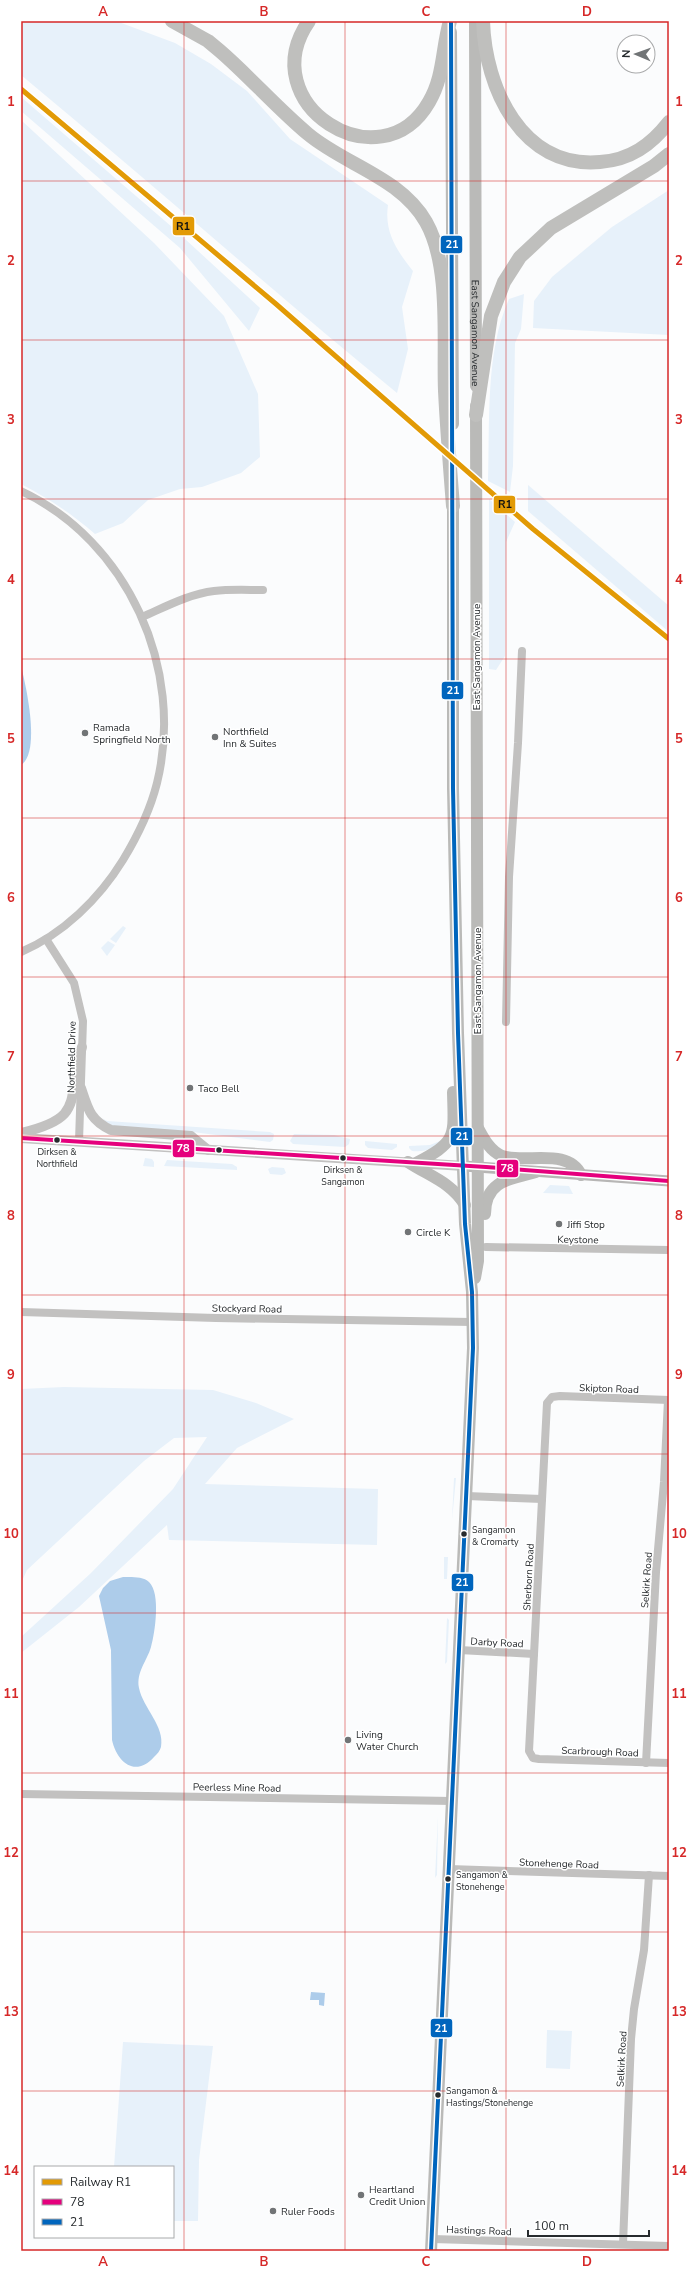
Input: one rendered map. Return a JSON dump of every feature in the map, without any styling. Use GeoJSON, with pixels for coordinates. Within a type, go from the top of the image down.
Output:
{"type":"FeatureCollection","features":[{"type":"Feature","properties":{"kind":"highway"},"geometry":{"type":"LineString","coordinates":[[172,21],[208,41],[308,134],[393,187],[418,210],[432,234],[440,262],[449,394],[453,508]]}},
{"type":"Feature","properties":{"kind":"highway"},"geometry":{"type":"LineString","coordinates":[[309,21],[302,32],[296,56],[297,80],[305,100],[321,120],[332,127],[356,136],[366,137],[392,133],[415,120],[424,111],[440,80],[444,61],[445,39],[451,21]]}},
{"type":"Feature","properties":{"kind":"highway"},"geometry":{"type":"LineString","coordinates":[[483,21],[487,57],[498,94],[504,107],[522,131],[543,150],[556,156],[580,162],[592,163],[617,159],[641,150],[660,134],[669,122]]}},
{"type":"Feature","properties":{"kind":"highway"},"geometry":{"type":"LineString","coordinates":[[476,415],[491,316],[504,282],[520,257],[551,228],[654,166],[669,154]]}},
{"type":"Feature","properties":{"kind":"main road"},"geometry":{"type":"LineString","coordinates":[[449,394],[451,21]]}},
{"type":"Feature","properties":{"kind":"main road","name":"East Sangamon Avenue"},"geometry":{"type":"LineString","coordinates":[[472,1292],[478,1261],[475,530],[475,21]]}},
{"type":"Feature","properties":{"kind":"main road","name":"East Sangamon Avenue"},"geometry":{"type":"LineString","coordinates":[[431,2251],[467,1496],[472,1322],[472,1292],[465,1205],[458,1034],[453,788],[453,508]]}},
{"type":"Feature","properties":{"kind":"main road"},"geometry":{"type":"LineString","coordinates":[[458,1034],[452,1063],[453,1134],[442,1149],[412,1163],[432,1178],[448,1184],[465,1205]]}},
{"type":"Feature","properties":{"kind":"main road"},"geometry":{"type":"LineString","coordinates":[[477,1127],[488,1145],[503,1156],[566,1160],[578,1169],[581,1175]]}},
{"type":"Feature","properties":{"kind":"main road"},"geometry":{"type":"LineString","coordinates":[[464,1166],[669,1181]]}},
{"type":"Feature","properties":{"kind":"main road"},"geometry":{"type":"LineString","coordinates":[[478,1261],[485,1252],[486,1247],[487,1197],[498,1185],[507,1179],[536,1172]]}},
{"type":"Feature","properties":{"kind":"street"},"geometry":{"type":"LineString","coordinates":[[21,491],[55,511],[89,540],[116,572],[142,617],[156,658],[163,705],[162,748],[157,784],[140,830],[114,874],[82,910],[46,939],[21,952]]}},
{"type":"Feature","properties":{"kind":"street"},"geometry":{"type":"LineString","coordinates":[[142,617],[188,597],[204,592],[215,590],[263,590]]}},
{"type":"Feature","properties":{"kind":"street"},"geometry":{"type":"LineString","coordinates":[[506,1022],[508,884],[518,743],[522,651]]}},
{"type":"Feature","properties":{"kind":"street","name":"Northfield Drive"},"geometry":{"type":"LineString","coordinates":[[46,939],[72,980],[78,995],[83,1021],[79,1141]]}},
{"type":"Feature","properties":{"kind":"street"},"geometry":{"type":"LineString","coordinates":[[21,1133],[48,1126],[64,1115],[73,1101],[76,1066],[82,1047]]}},
{"type":"Feature","properties":{"kind":"street"},"geometry":{"type":"LineString","coordinates":[[81,1088],[90,1113],[97,1122],[111,1130],[191,1136],[208,1150]]}},
{"type":"Feature","properties":{"kind":"street"},"geometry":{"type":"LineString","coordinates":[[21,1138],[464,1166]]}},
{"type":"Feature","properties":{"kind":"street","name":"Keystone"},"geometry":{"type":"LineString","coordinates":[[486,1247],[669,1250]]}},
{"type":"Feature","properties":{"kind":"street","name":"Stockyard Road"},"geometry":{"type":"LineString","coordinates":[[21,1312],[216,1318],[472,1322]]}},
{"type":"Feature","properties":{"kind":"street","name":"Skipton Road"},"geometry":{"type":"LineString","coordinates":[[549,1400],[552,1397],[560,1396],[669,1400]]}},
{"type":"Feature","properties":{"kind":"street","name":"Sherborn Road"},"geometry":{"type":"LineString","coordinates":[[530,1756],[546,1408],[549,1400]]}},
{"type":"Feature","properties":{"kind":"street","name":"Selkirk Road"},"geometry":{"type":"LineString","coordinates":[[646,1762],[656,1572],[669,1400]]}},
{"type":"Feature","properties":{"kind":"street"},"geometry":{"type":"LineString","coordinates":[[467,1496],[542,1500]]}},
{"type":"Feature","properties":{"kind":"street","name":"Darby Road"},"geometry":{"type":"LineString","coordinates":[[459,1650],[534,1654]]}},
{"type":"Feature","properties":{"kind":"street","name":"Scarbrough Road"},"geometry":{"type":"LineString","coordinates":[[530,1756],[545,1760],[669,1763]]}},
{"type":"Feature","properties":{"kind":"street","name":"Peerless Mine Road"},"geometry":{"type":"LineString","coordinates":[[21,1794],[452,1802]]}},
{"type":"Feature","properties":{"kind":"street","name":"Stonehenge Road"},"geometry":{"type":"LineString","coordinates":[[449,1869],[669,1876]]}},
{"type":"Feature","properties":{"kind":"street","name":"Selkirk Road"},"geometry":{"type":"LineString","coordinates":[[623,2244],[631,2039],[634,2009],[644,1950],[649,1875]]}},
{"type":"Feature","properties":{"kind":"street","name":"Hastings Road"},"geometry":{"type":"LineString","coordinates":[[432,2239],[669,2246]]}},
{"type":"Feature","properties":{"kind":"shaded area"},"geometry":{"type":"Polygon","coordinates":[[[21,21],[116,21],[175,43],[211,64],[247,91],[290,139],[388,205],[388,224],[393,241],[413,271],[402,307],[408,349],[397,393],[21,75],[21,21]]]}},
{"type":"Feature","properties":{"kind":"shaded area"},"geometry":{"type":"Polygon","coordinates":[[[21,97],[172,227],[260,308],[249,331],[180,248],[21,111],[21,97]]]}},
{"type":"Feature","properties":{"kind":"shaded area"},"geometry":{"type":"Polygon","coordinates":[[[21,120],[154,243],[224,316],[258,394],[260,457],[241,473],[202,487],[180,489],[148,500],[123,523],[95,534],[60,507],[21,484],[21,120]]]}},
{"type":"Feature","properties":{"kind":"shaded area"},"geometry":{"type":"Polygon","coordinates":[[[669,190],[669,335],[533,328],[534,301],[552,277],[612,227],[669,190]]]}},
{"type":"Feature","properties":{"kind":"shaded area"},"geometry":{"type":"Polygon","coordinates":[[[524,294],[521,329],[515,343],[513,466],[510,492],[488,481],[490,388],[492,365],[501,320],[509,299],[524,294]]]}},
{"type":"Feature","properties":{"kind":"shaded area"},"geometry":{"type":"Polygon","coordinates":[[[528,485],[669,606],[669,632],[528,511],[528,485]]]}},
{"type":"Feature","properties":{"kind":"shaded area"},"geometry":{"type":"Polygon","coordinates":[[[489,499],[515,522],[506,542],[505,656],[496,670],[489,669],[489,499]]]}},
{"type":"Feature","properties":{"kind":"shaded area"},"geometry":{"type":"Polygon","coordinates":[[[123,926],[126,928],[116,943],[110,939],[123,926]]]}},
{"type":"Feature","properties":{"kind":"shaded area"},"geometry":{"type":"Polygon","coordinates":[[[108,941],[115,945],[107,956],[101,948],[108,941]]]}},
{"type":"Feature","properties":{"kind":"shaded area"},"geometry":{"type":"Polygon","coordinates":[[[102,1118],[107,1121],[270,1132],[274,1134],[273,1140],[270,1142],[193,1132],[111,1126],[102,1118]]]}},
{"type":"Feature","properties":{"kind":"shaded area"},"geometry":{"type":"Polygon","coordinates":[[[294,1134],[334,1135],[350,1139],[349,1144],[345,1147],[293,1144],[290,1141],[294,1134]]]}},
{"type":"Feature","properties":{"kind":"shaded area"},"geometry":{"type":"Polygon","coordinates":[[[365,1141],[397,1144],[397,1147],[392,1150],[368,1148],[365,1145],[365,1141]]]}},
{"type":"Feature","properties":{"kind":"shaded area"},"geometry":{"type":"Polygon","coordinates":[[[440,1141],[424,1151],[412,1151],[409,1148],[409,1146],[430,1145],[440,1141]]]}},
{"type":"Feature","properties":{"kind":"shaded area"},"geometry":{"type":"Polygon","coordinates":[[[145,1158],[152,1159],[154,1162],[154,1167],[143,1166],[145,1158]]]}},
{"type":"Feature","properties":{"kind":"shaded area"},"geometry":{"type":"Polygon","coordinates":[[[167,1160],[232,1164],[237,1167],[237,1170],[164,1166],[167,1160]]]}},
{"type":"Feature","properties":{"kind":"shaded area"},"geometry":{"type":"Polygon","coordinates":[[[272,1167],[284,1168],[286,1173],[282,1175],[270,1174],[268,1169],[272,1167]]]}},
{"type":"Feature","properties":{"kind":"shaded area"},"geometry":{"type":"Polygon","coordinates":[[[550,1185],[569,1186],[573,1194],[543,1193],[550,1185]]]}},
{"type":"Feature","properties":{"kind":"shaded area"},"geometry":{"type":"Polygon","coordinates":[[[64,1387],[213,1390],[256,1403],[294,1419],[237,1448],[205,1484],[378,1489],[377,1545],[169,1540],[167,1525],[79,1607],[21,1653],[21,1637],[91,1573],[173,1489],[207,1437],[174,1438],[144,1461],[27,1570],[21,1583],[21,1389],[64,1387]]]}},
{"type":"Feature","properties":{"kind":"shaded area"},"geometry":{"type":"Polygon","coordinates":[[[454,1478],[456,1478],[452,1520],[454,1478]]]}},
{"type":"Feature","properties":{"kind":"shaded area"},"geometry":{"type":"Polygon","coordinates":[[[444,1557],[448,1557],[447,1579],[444,1579],[444,1557]]]}},
{"type":"Feature","properties":{"kind":"shaded area"},"geometry":{"type":"Polygon","coordinates":[[[447,1618],[449,1620],[447,1662],[445,1664],[447,1618]]]}},
{"type":"Feature","properties":{"kind":"shaded area"},"geometry":{"type":"Polygon","coordinates":[[[438,1816],[437,1875],[435,1878],[438,1816]]]}},
{"type":"Feature","properties":{"kind":"shaded area"},"geometry":{"type":"Polygon","coordinates":[[[547,2030],[572,2031],[570,2069],[546,2068],[547,2030]]]}},
{"type":"Feature","properties":{"kind":"shaded area"},"geometry":{"type":"Polygon","coordinates":[[[123,2042],[213,2046],[199,2160],[198,2221],[174,2221],[174,2166],[114,2166],[123,2042]]]}},
{"type":"Feature","properties":{"kind":"water"},"geometry":{"type":"Polygon","coordinates":[[[21,666],[26,688],[31,733],[30,747],[27,758],[21,765],[21,666]]]}},
{"type":"Feature","properties":{"kind":"water"},"geometry":{"type":"Polygon","coordinates":[[[123,1577],[140,1578],[149,1582],[153,1587],[156,1604],[153,1641],[140,1672],[138,1682],[141,1695],[160,1732],[161,1747],[154,1757],[147,1763],[134,1767],[122,1761],[114,1748],[112,1740],[111,1650],[99,1596],[103,1588],[110,1581],[123,1577]]]}},
{"type":"Feature","properties":{"kind":"water"},"geometry":{"type":"Polygon","coordinates":[[[311,1992],[325,1993],[324,2006],[319,2005],[319,2000],[310,2000],[311,1992]]]}},
{"type":"Feature","properties":{"kind":"rail line","name":"R1"},"geometry":{"type":"LineString","coordinates":[[21,89],[276,304],[533,529],[669,639]]}},
{"type":"Feature","properties":{"kind":"transit line","name":"21"},"geometry":{"type":"LineString","coordinates":[[431,2251],[473,1348],[472,1292],[465,1224],[458,1033],[453,788],[451,21]]}},
{"type":"Feature","properties":{"kind":"transit line","name":"78"},"geometry":{"type":"LineString","coordinates":[[21,1138],[486,1167],[669,1181]]}},
{"type":"Feature","properties":{"kind":"place","name":"Ramada Springfield North"},"geometry":{"type":"Point","coordinates":[85,733]}},
{"type":"Feature","properties":{"kind":"place","name":"Northfield Inn & Suites"},"geometry":{"type":"Point","coordinates":[215,737]}},
{"type":"Feature","properties":{"kind":"place","name":"Taco Bell"},"geometry":{"type":"Point","coordinates":[190,1088]}},
{"type":"Feature","properties":{"kind":"place","name":"Dirksen & Northfield"},"geometry":{"type":"Point","coordinates":[57,1140]}},
{"type":"Feature","properties":{"kind":"place","name":"Dirksen & Sangamon"},"geometry":{"type":"Point","coordinates":[343,1158]}},
{"type":"Feature","properties":{"kind":"place","name":"Jiffi Stop"},"geometry":{"type":"Point","coordinates":[559,1224]}},
{"type":"Feature","properties":{"kind":"place","name":"Circle K"},"geometry":{"type":"Point","coordinates":[408,1232]}},
{"type":"Feature","properties":{"kind":"place","name":"Sangamon & Cromarty"},"geometry":{"type":"Point","coordinates":[464,1534]}},
{"type":"Feature","properties":{"kind":"place","name":"Living Water Church"},"geometry":{"type":"Point","coordinates":[348,1740]}},
{"type":"Feature","properties":{"kind":"place","name":"Sangamon & Stonehenge"},"geometry":{"type":"Point","coordinates":[448,1879]}},
{"type":"Feature","properties":{"kind":"place","name":"Sangamon & Hastings/Stonehenge"},"geometry":{"type":"Point","coordinates":[438,2095]}},
{"type":"Feature","properties":{"kind":"place","name":"Heartland Credit Union"},"geometry":{"type":"Point","coordinates":[361,2195]}},
{"type":"Feature","properties":{"kind":"place","name":"Ruler Foods"},"geometry":{"type":"Point","coordinates":[273,2211]}}]}
